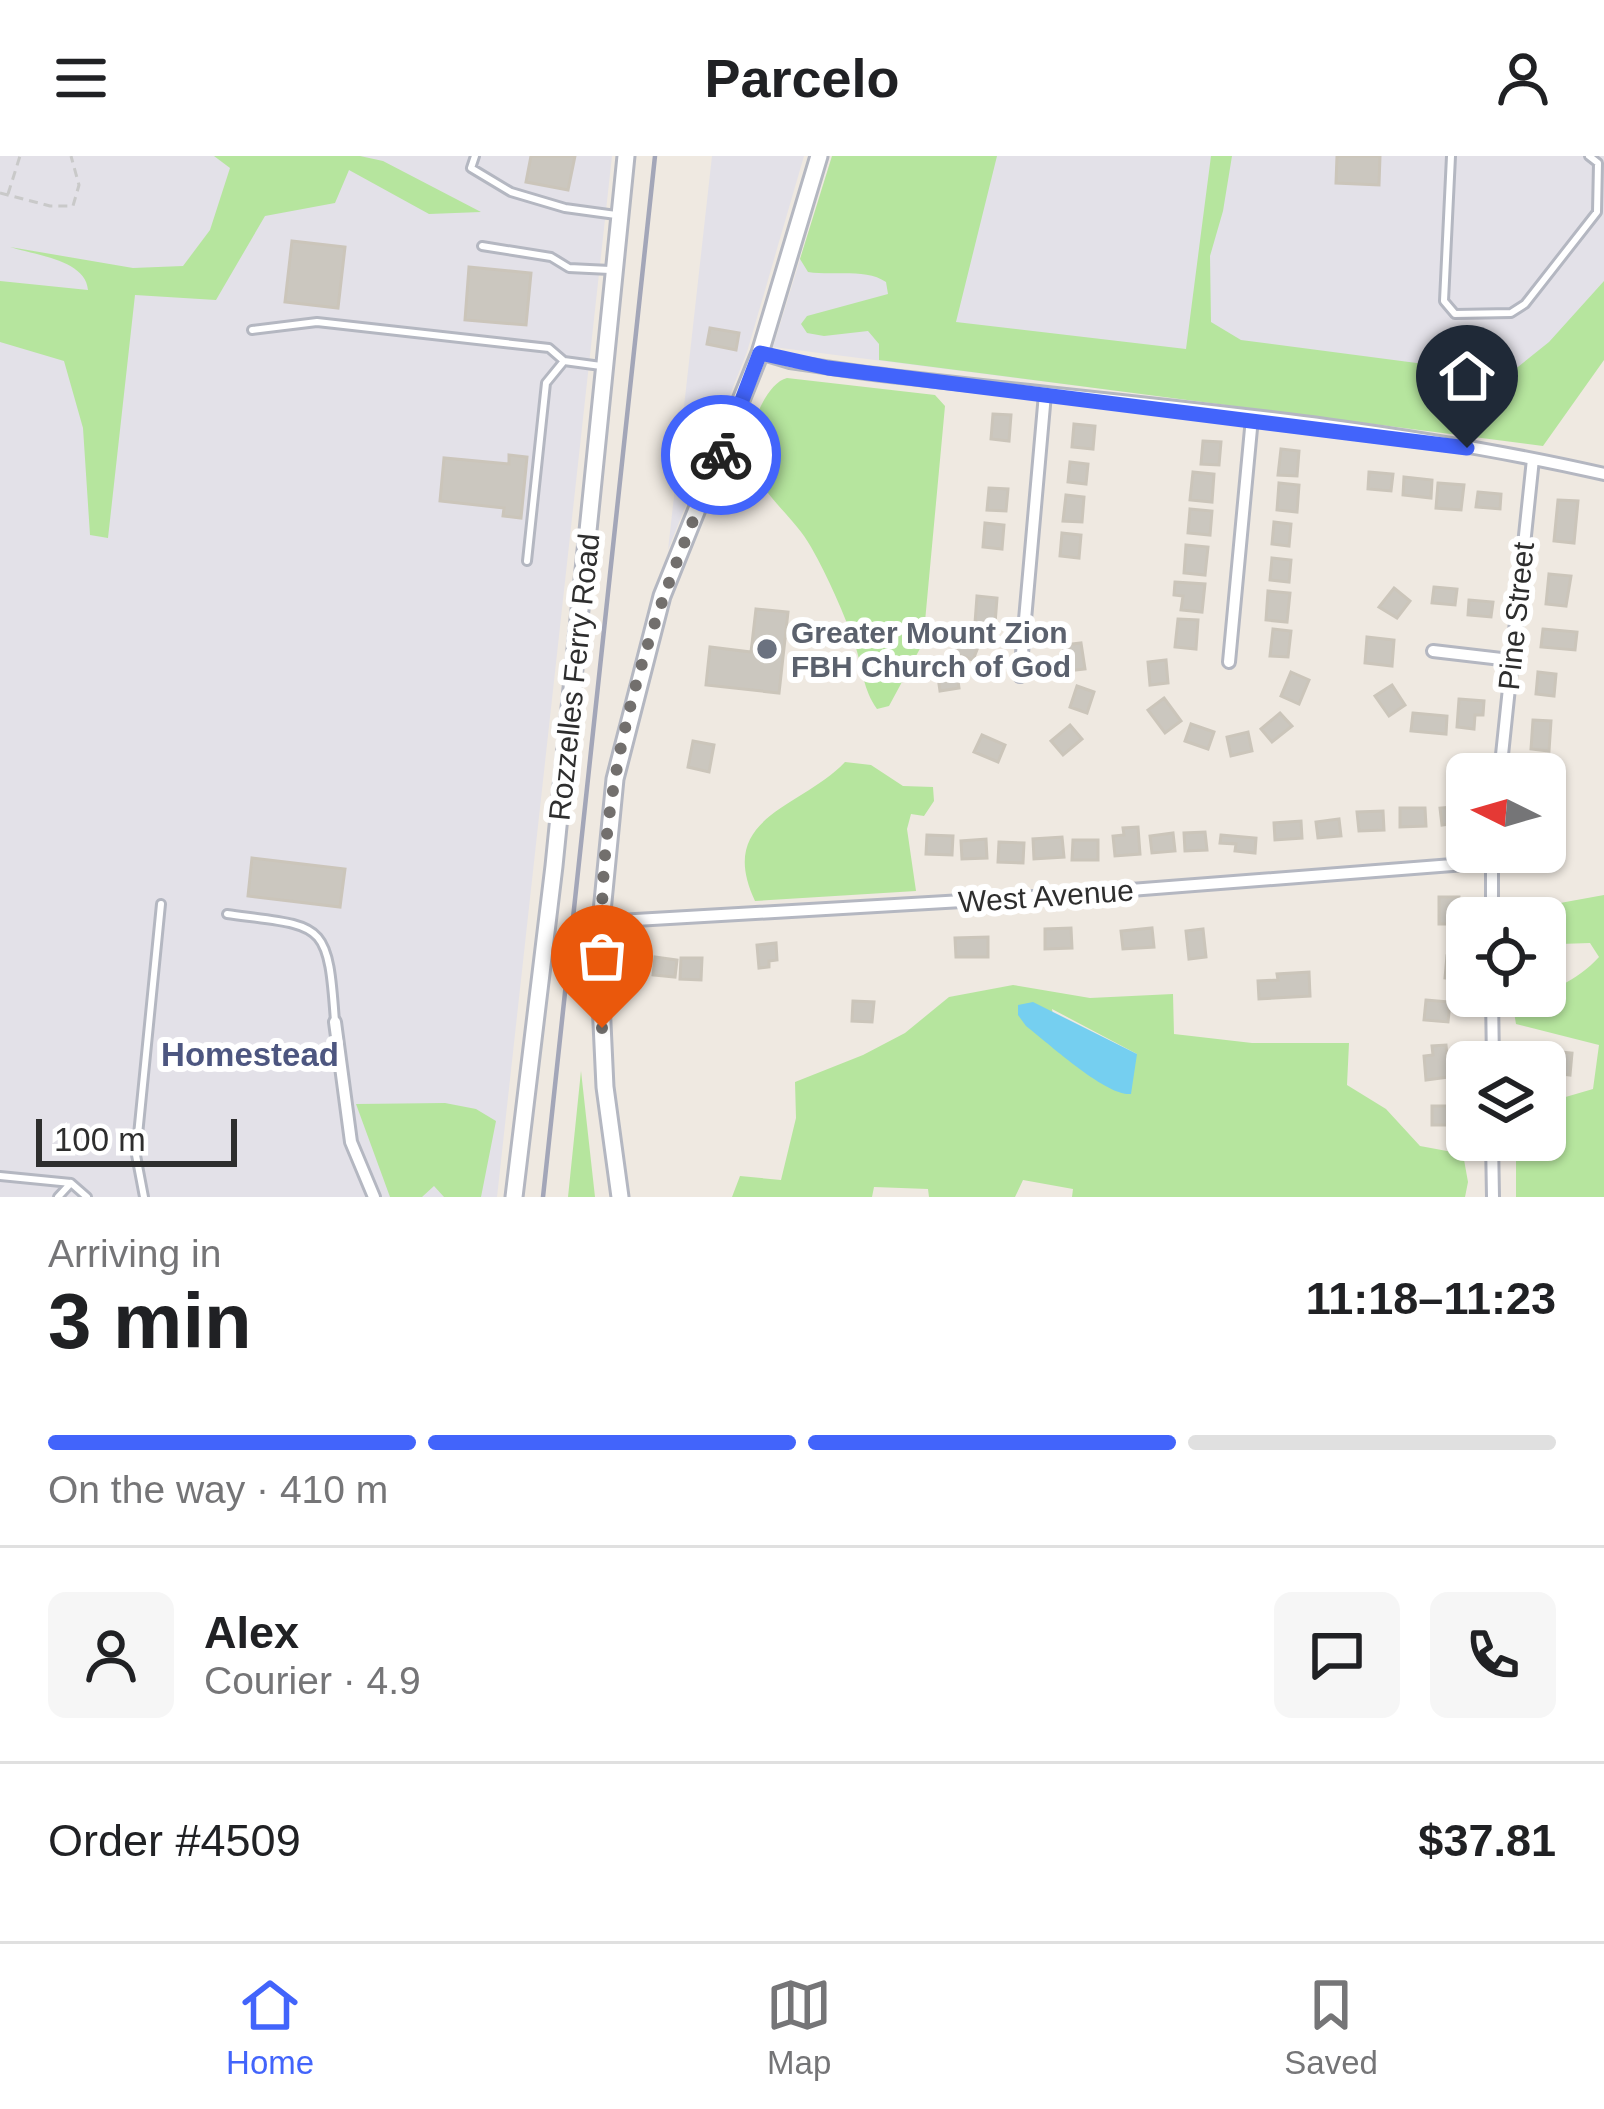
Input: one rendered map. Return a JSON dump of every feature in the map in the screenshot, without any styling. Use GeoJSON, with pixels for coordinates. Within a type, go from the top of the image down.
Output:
{"type":"FeatureCollection","features":[{"type":"Feature","properties":{"kind":"street","name":"Rozzelles Ferry Road"},"geometry":{"type":"LineString","coordinates":[[514,1197],[554,866],[626,156]]}},
{"type":"Feature","properties":{"kind":"street"},"geometry":{"type":"LineString","coordinates":[[620,1197],[603,1054],[601,922],[615,779],[644,657],[676,557],[760,353],[819,156]]}},
{"type":"Feature","properties":{"kind":"street"},"geometry":{"type":"LineString","coordinates":[[760,353],[790,362],[1252,418],[1533,459],[1604,474]]}},
{"type":"Feature","properties":{"kind":"street"},"geometry":{"type":"LineString","coordinates":[[1020,676],[1045,394]]}},
{"type":"Feature","properties":{"kind":"street"},"geometry":{"type":"LineString","coordinates":[[1229,662],[1252,418]]}},
{"type":"Feature","properties":{"kind":"street","name":"Pine Street"},"geometry":{"type":"LineString","coordinates":[[1502,753],[1533,459]]}},
{"type":"Feature","properties":{"kind":"street"},"geometry":{"type":"LineString","coordinates":[[1433,651],[1510,660]]}},
{"type":"Feature","properties":{"kind":"street","name":"West Avenue"},"geometry":{"type":"LineString","coordinates":[[601,922],[1066,895],[1446,861]]}},
{"type":"Feature","properties":{"kind":"street"},"geometry":{"type":"LineString","coordinates":[[335,1022],[351,1142],[374,1197]]}},
{"type":"Feature","properties":{"kind":"street"},"geometry":{"type":"LineString","coordinates":[[1492,1161],[1493,1197]]}},
{"type":"Feature","properties":{"kind":"lane"},"geometry":{"type":"LineString","coordinates":[[476,156],[472,167],[511,192],[565,208],[620,216]]}},
{"type":"Feature","properties":{"kind":"lane"},"geometry":{"type":"LineString","coordinates":[[1451,156],[1444,301],[1455,314],[1511,314],[1526,304],[1597,212],[1598,163],[1589,156]]}},
{"type":"Feature","properties":{"kind":"lane"},"geometry":{"type":"LineString","coordinates":[[482,246],[551,257],[569,268],[614,270]]}},
{"type":"Feature","properties":{"kind":"lane"},"geometry":{"type":"LineString","coordinates":[[252,330],[317,322],[396,328],[549,348],[564,361],[607,367]]}},
{"type":"Feature","properties":{"kind":"lane"},"geometry":{"type":"LineString","coordinates":[[527,561],[546,382],[564,361]]}},
{"type":"Feature","properties":{"kind":"lane"},"geometry":{"type":"LineString","coordinates":[[144,1197],[136,1156],[161,904]]}},
{"type":"Feature","properties":{"kind":"lane"},"geometry":{"type":"LineString","coordinates":[[227,914],[307,925],[325,944],[332,969],[335,1022]]}},
{"type":"Feature","properties":{"kind":"lane"},"geometry":{"type":"LineString","coordinates":[[0,1176],[71,1183],[87,1197]]}},
{"type":"Feature","properties":{"kind":"lane"},"geometry":{"type":"LineString","coordinates":[[58,1197],[71,1183]]}},
{"type":"Feature","properties":{"kind":"path"},"geometry":{"type":"LineString","coordinates":[[8,196],[20,156]]}},
{"type":"Feature","properties":{"kind":"path"},"geometry":{"type":"LineString","coordinates":[[0,193],[50,206],[73,206],[79,185],[71,156]]}},
{"type":"Feature","properties":{"kind":"shaded area"},"geometry":{"type":"Polygon","coordinates":[[[0,156],[612,156],[497,1197],[0,1197],[0,156]]]}},
{"type":"Feature","properties":{"kind":"shaded area"},"geometry":{"type":"Polygon","coordinates":[[[712,156],[804,156],[747,352],[668,550],[712,156]]]}},
{"type":"Feature","properties":{"kind":"shaded area"},"geometry":{"type":"Polygon","coordinates":[[[832,156],[1604,156],[1604,336],[1535,444],[773,347],[832,156]]]}},
{"type":"Feature","properties":{"kind":"green space"},"geometry":{"type":"Polygon","coordinates":[[[214,156],[360,156],[383,161],[481,212],[429,214],[349,170],[335,203],[265,216],[216,300],[135,295],[108,538],[90,535],[83,428],[64,361],[0,342],[0,281],[88,290],[85,280],[69,265],[10,247],[133,268],[183,266],[210,230],[230,168],[214,156]]]}},
{"type":"Feature","properties":{"kind":"green space"},"geometry":{"type":"Polygon","coordinates":[[[832,156],[997,156],[956,322],[1186,349],[1211,156],[1232,156],[1210,256],[1211,322],[1241,340],[1508,375],[1549,342],[1604,281],[1604,360],[1543,446],[879,360],[879,344],[868,331],[824,336],[807,333],[801,324],[807,316],[888,294],[886,282],[878,278],[808,272],[800,259],[832,156]]]}},
{"type":"Feature","properties":{"kind":"green space"},"geometry":{"type":"Polygon","coordinates":[[[787,378],[935,395],[945,406],[923,643],[889,706],[877,709],[872,702],[852,635],[824,571],[754,469],[750,446],[754,423],[771,389],[787,378]]]}},
{"type":"Feature","properties":{"kind":"green space"},"geometry":{"type":"Polygon","coordinates":[[[845,762],[871,765],[903,786],[933,787],[934,801],[924,816],[911,814],[907,829],[916,891],[755,901],[746,873],[746,850],[755,832],[845,762]]]}},
{"type":"Feature","properties":{"kind":"green space"},"geometry":{"type":"Polygon","coordinates":[[[1604,895],[1604,1197],[1516,1197],[1516,1161],[1566,1161],[1566,1097],[1593,1089],[1599,1045],[1516,1024],[1515,1017],[1566,1017],[1566,982],[1599,957],[1590,943],[1566,944],[1566,902],[1604,895]]]}},
{"type":"Feature","properties":{"kind":"green space"},"geometry":{"type":"Polygon","coordinates":[[[1013,985],[1090,998],[1173,994],[1174,1034],[1252,1043],[1349,1043],[1347,1085],[1386,1109],[1420,1146],[1446,1151],[1446,1161],[1464,1161],[1465,1197],[1072,1197],[1073,1189],[1023,1180],[1015,1197],[929,1197],[928,1189],[874,1187],[872,1197],[732,1197],[740,1176],[781,1180],[796,1118],[795,1082],[905,1033],[949,997],[1013,985]],[[1052,1009],[1058,1051],[1074,1061],[1137,1054],[1052,1009]]]}},
{"type":"Feature","properties":{"kind":"green space"},"geometry":{"type":"Polygon","coordinates":[[[581,1071],[595,1197],[568,1197],[581,1071]]]}},
{"type":"Feature","properties":{"kind":"green space"},"geometry":{"type":"Polygon","coordinates":[[[445,1103],[476,1109],[496,1121],[481,1197],[444,1197],[434,1186],[422,1197],[390,1197],[356,1104],[445,1103]]]}},
{"type":"Feature","properties":{"kind":"water"},"geometry":{"type":"Polygon","coordinates":[[[1033,1002],[1137,1054],[1131,1094],[1093,1078],[1026,1026],[1018,1005],[1033,1002]]]}},
{"type":"Feature","properties":{"kind":"building"},"geometry":{"type":"Polygon","coordinates":[[[531,156],[575,156],[568,190],[526,182],[531,156]]]}},
{"type":"Feature","properties":{"kind":"building"},"geometry":{"type":"Polygon","coordinates":[[[1337,156],[1380,156],[1379,185],[1336,183],[1337,156]]]}},
{"type":"Feature","properties":{"kind":"building"},"geometry":{"type":"Polygon","coordinates":[[[292,241],[345,247],[338,308],[285,302],[292,241]]]}},
{"type":"Feature","properties":{"kind":"building"},"geometry":{"type":"Polygon","coordinates":[[[469,267],[531,273],[526,325],[465,320],[469,267]]]}},
{"type":"Feature","properties":{"kind":"building"},"geometry":{"type":"Polygon","coordinates":[[[710,328],[739,333],[736,350],[707,344],[710,328]]]}},
{"type":"Feature","properties":{"kind":"building"},"geometry":{"type":"Polygon","coordinates":[[[993,414],[1011,415],[1009,441],[991,439],[993,414]]]}},
{"type":"Feature","properties":{"kind":"building"},"geometry":{"type":"Polygon","coordinates":[[[1074,424],[1095,426],[1093,449],[1072,447],[1074,424]]]}},
{"type":"Feature","properties":{"kind":"building"},"geometry":{"type":"Polygon","coordinates":[[[1203,441],[1221,442],[1219,465],[1201,464],[1203,441]]]}},
{"type":"Feature","properties":{"kind":"building"},"geometry":{"type":"Polygon","coordinates":[[[1281,449],[1299,451],[1297,476],[1278,475],[1281,449]]]}},
{"type":"Feature","properties":{"kind":"building"},"geometry":{"type":"Polygon","coordinates":[[[509,455],[527,457],[521,518],[503,516],[504,508],[440,501],[444,458],[509,464],[509,455]]]}},
{"type":"Feature","properties":{"kind":"building"},"geometry":{"type":"Polygon","coordinates":[[[1070,462],[1088,464],[1086,484],[1068,482],[1070,462]]]}},
{"type":"Feature","properties":{"kind":"building"},"geometry":{"type":"Polygon","coordinates":[[[1193,472],[1214,474],[1212,502],[1190,500],[1193,472]]]}},
{"type":"Feature","properties":{"kind":"building"},"geometry":{"type":"Polygon","coordinates":[[[1369,472],[1393,474],[1391,491],[1368,489],[1369,472]]]}},
{"type":"Feature","properties":{"kind":"building"},"geometry":{"type":"Polygon","coordinates":[[[1404,477],[1432,480],[1431,498],[1403,495],[1404,477]]]}},
{"type":"Feature","properties":{"kind":"building"},"geometry":{"type":"Polygon","coordinates":[[[1279,483],[1299,485],[1297,512],[1277,510],[1279,483]]]}},
{"type":"Feature","properties":{"kind":"building"},"geometry":{"type":"Polygon","coordinates":[[[1438,483],[1464,485],[1461,510],[1436,508],[1438,483]]]}},
{"type":"Feature","properties":{"kind":"building"},"geometry":{"type":"Polygon","coordinates":[[[989,488],[1008,489],[1006,511],[987,510],[989,488]]]}},
{"type":"Feature","properties":{"kind":"building"},"geometry":{"type":"Polygon","coordinates":[[[1478,492],[1501,494],[1500,509],[1476,507],[1478,492]]]}},
{"type":"Feature","properties":{"kind":"building"},"geometry":{"type":"Polygon","coordinates":[[[1066,495],[1084,497],[1082,522],[1063,521],[1066,495]]]}},
{"type":"Feature","properties":{"kind":"building"},"geometry":{"type":"Polygon","coordinates":[[[1558,500],[1578,501],[1574,543],[1554,541],[1558,500]]]}},
{"type":"Feature","properties":{"kind":"building"},"geometry":{"type":"Polygon","coordinates":[[[1190,509],[1212,511],[1210,535],[1188,533],[1190,509]]]}},
{"type":"Feature","properties":{"kind":"building"},"geometry":{"type":"Polygon","coordinates":[[[1274,522],[1291,524],[1289,546],[1272,544],[1274,522]]]}},
{"type":"Feature","properties":{"kind":"building"},"geometry":{"type":"Polygon","coordinates":[[[985,523],[1004,525],[1002,549],[983,547],[985,523]]]}},
{"type":"Feature","properties":{"kind":"building"},"geometry":{"type":"Polygon","coordinates":[[[1062,533],[1081,535],[1079,558],[1060,556],[1062,533]]]}},
{"type":"Feature","properties":{"kind":"building"},"geometry":{"type":"Polygon","coordinates":[[[1186,545],[1208,547],[1205,575],[1184,573],[1186,545]]]}},
{"type":"Feature","properties":{"kind":"building"},"geometry":{"type":"Polygon","coordinates":[[[1272,558],[1291,560],[1289,582],[1270,580],[1272,558]]]}},
{"type":"Feature","properties":{"kind":"building"},"geometry":{"type":"Polygon","coordinates":[[[1549,574],[1571,576],[1566,606],[1546,604],[1549,574]]]}},
{"type":"Feature","properties":{"kind":"building"},"geometry":{"type":"Polygon","coordinates":[[[1175,582],[1205,584],[1202,612],[1181,610],[1183,596],[1174,595],[1175,582]]]}},
{"type":"Feature","properties":{"kind":"building"},"geometry":{"type":"Polygon","coordinates":[[[1434,587],[1457,589],[1455,605],[1432,603],[1434,587]]]}},
{"type":"Feature","properties":{"kind":"building"},"geometry":{"type":"Polygon","coordinates":[[[1394,588],[1410,601],[1397,618],[1379,607],[1394,588]]]}},
{"type":"Feature","properties":{"kind":"building"},"geometry":{"type":"Polygon","coordinates":[[[1268,591],[1290,593],[1287,622],[1266,620],[1268,591]]]}},
{"type":"Feature","properties":{"kind":"building"},"geometry":{"type":"Polygon","coordinates":[[[977,596],[997,598],[995,624],[975,623],[977,596]]]}},
{"type":"Feature","properties":{"kind":"building"},"geometry":{"type":"Polygon","coordinates":[[[1469,600],[1493,602],[1491,617],[1468,615],[1469,600]]]}},
{"type":"Feature","properties":{"kind":"building","name":"Greater Mount Zion FBH Church of God"},"geometry":{"type":"Polygon","coordinates":[[[756,609],[788,612],[779,693],[706,685],[710,647],[751,652],[756,609]]]}},
{"type":"Feature","properties":{"kind":"building"},"geometry":{"type":"Polygon","coordinates":[[[1178,619],[1198,620],[1196,649],[1175,647],[1178,619]]]}},
{"type":"Feature","properties":{"kind":"building"},"geometry":{"type":"Polygon","coordinates":[[[1273,629],[1291,631],[1288,657],[1270,656],[1273,629]]]}},
{"type":"Feature","properties":{"kind":"building"},"geometry":{"type":"Polygon","coordinates":[[[1543,629],[1577,632],[1575,650],[1541,647],[1543,629]]]}},
{"type":"Feature","properties":{"kind":"building"},"geometry":{"type":"Polygon","coordinates":[[[963,632],[981,639],[973,660],[955,654],[963,632]]]}},
{"type":"Feature","properties":{"kind":"building"},"geometry":{"type":"Polygon","coordinates":[[[1367,637],[1394,640],[1392,666],[1365,663],[1367,637]]]}},
{"type":"Feature","properties":{"kind":"building"},"geometry":{"type":"Polygon","coordinates":[[[1081,643],[1085,669],[1066,671],[1063,645],[1081,643]]]}},
{"type":"Feature","properties":{"kind":"building"},"geometry":{"type":"Polygon","coordinates":[[[1166,660],[1168,683],[1150,685],[1148,662],[1166,660]]]}},
{"type":"Feature","properties":{"kind":"building"},"geometry":{"type":"Polygon","coordinates":[[[956,667],[959,688],[940,691],[937,670],[956,667]]]}},
{"type":"Feature","properties":{"kind":"building"},"geometry":{"type":"Polygon","coordinates":[[[1291,672],[1309,680],[1299,704],[1281,696],[1291,672]]]}},
{"type":"Feature","properties":{"kind":"building"},"geometry":{"type":"Polygon","coordinates":[[[1538,672],[1556,674],[1554,696],[1536,694],[1538,672]]]}},
{"type":"Feature","properties":{"kind":"building"},"geometry":{"type":"Polygon","coordinates":[[[1392,685],[1405,705],[1389,716],[1375,696],[1392,685]]]}},
{"type":"Feature","properties":{"kind":"building"},"geometry":{"type":"Polygon","coordinates":[[[1077,686],[1094,692],[1087,713],[1070,707],[1077,686]]]}},
{"type":"Feature","properties":{"kind":"building"},"geometry":{"type":"Polygon","coordinates":[[[1164,698],[1181,721],[1165,733],[1148,710],[1164,698]]]}},
{"type":"Feature","properties":{"kind":"building"},"geometry":{"type":"Polygon","coordinates":[[[1459,699],[1484,701],[1483,715],[1475,715],[1474,729],[1457,727],[1459,699]]]}},
{"type":"Feature","properties":{"kind":"building"},"geometry":{"type":"Polygon","coordinates":[[[1280,713],[1292,726],[1272,742],[1261,729],[1280,713]]]}},
{"type":"Feature","properties":{"kind":"building"},"geometry":{"type":"Polygon","coordinates":[[[1413,713],[1447,716],[1446,734],[1411,731],[1413,713]]]}},
{"type":"Feature","properties":{"kind":"building"},"geometry":{"type":"Polygon","coordinates":[[[1533,720],[1551,721],[1549,751],[1531,749],[1533,720]]]}},
{"type":"Feature","properties":{"kind":"building"},"geometry":{"type":"Polygon","coordinates":[[[1191,724],[1214,732],[1208,749],[1185,741],[1191,724]]]}},
{"type":"Feature","properties":{"kind":"building"},"geometry":{"type":"Polygon","coordinates":[[[1070,725],[1082,739],[1063,755],[1051,741],[1070,725]]]}},
{"type":"Feature","properties":{"kind":"building"},"geometry":{"type":"Polygon","coordinates":[[[1248,732],[1252,751],[1231,756],[1227,737],[1248,732]]]}},
{"type":"Feature","properties":{"kind":"building"},"geometry":{"type":"Polygon","coordinates":[[[982,735],[1005,745],[998,762],[974,752],[982,735]]]}},
{"type":"Feature","properties":{"kind":"building"},"geometry":{"type":"Polygon","coordinates":[[[693,741],[714,745],[709,772],[688,767],[693,741]]]}},
{"type":"Feature","properties":{"kind":"building"},"geometry":{"type":"Polygon","coordinates":[[[1400,808],[1425,808],[1426,826],[1400,827],[1400,808]]]}},
{"type":"Feature","properties":{"kind":"building"},"geometry":{"type":"Polygon","coordinates":[[[1383,811],[1384,830],[1359,831],[1357,812],[1383,811]]]}},
{"type":"Feature","properties":{"kind":"building"},"geometry":{"type":"Polygon","coordinates":[[[1339,819],[1341,836],[1318,838],[1316,822],[1339,819]]]}},
{"type":"Feature","properties":{"kind":"building"},"geometry":{"type":"Polygon","coordinates":[[[1301,821],[1302,838],[1275,840],[1274,823],[1301,821]]]}},
{"type":"Feature","properties":{"kind":"building"},"geometry":{"type":"Polygon","coordinates":[[[1138,827],[1140,854],[1115,856],[1113,836],[1124,835],[1123,828],[1138,827]]]}},
{"type":"Feature","properties":{"kind":"building"},"geometry":{"type":"Polygon","coordinates":[[[1205,832],[1207,850],[1185,851],[1184,833],[1205,832]]]}},
{"type":"Feature","properties":{"kind":"building"},"geometry":{"type":"Polygon","coordinates":[[[1173,833],[1175,851],[1152,853],[1150,836],[1173,833]]]}},
{"type":"Feature","properties":{"kind":"building"},"geometry":{"type":"Polygon","coordinates":[[[927,835],[953,836],[952,855],[926,854],[927,835]]]}},
{"type":"Feature","properties":{"kind":"building"},"geometry":{"type":"Polygon","coordinates":[[[1221,835],[1256,838],[1255,853],[1235,851],[1236,844],[1220,843],[1221,835]]]}},
{"type":"Feature","properties":{"kind":"building"},"geometry":{"type":"Polygon","coordinates":[[[1062,837],[1064,857],[1034,859],[1033,839],[1062,837]]]}},
{"type":"Feature","properties":{"kind":"building"},"geometry":{"type":"Polygon","coordinates":[[[986,839],[987,858],[962,859],[961,841],[986,839]]]}},
{"type":"Feature","properties":{"kind":"building"},"geometry":{"type":"Polygon","coordinates":[[[1073,840],[1098,840],[1098,860],[1072,860],[1073,840]]]}},
{"type":"Feature","properties":{"kind":"building"},"geometry":{"type":"Polygon","coordinates":[[[999,842],[1024,843],[1023,863],[998,862],[999,842]]]}},
{"type":"Feature","properties":{"kind":"building"},"geometry":{"type":"Polygon","coordinates":[[[252,858],[345,869],[340,907],[248,896],[252,858]]]}},
{"type":"Feature","properties":{"kind":"building"},"geometry":{"type":"Polygon","coordinates":[[[1439,897],[1446,897],[1446,924],[1439,924],[1439,897]]]}},
{"type":"Feature","properties":{"kind":"building"},"geometry":{"type":"Polygon","coordinates":[[[1071,928],[1072,948],[1045,949],[1045,929],[1071,928]]]}},
{"type":"Feature","properties":{"kind":"building"},"geometry":{"type":"Polygon","coordinates":[[[1152,928],[1154,947],[1123,949],[1121,931],[1152,928]]]}},
{"type":"Feature","properties":{"kind":"building"},"geometry":{"type":"Polygon","coordinates":[[[1203,929],[1206,957],[1189,959],[1186,931],[1203,929]]]}},
{"type":"Feature","properties":{"kind":"building"},"geometry":{"type":"Polygon","coordinates":[[[988,937],[988,957],[956,957],[955,938],[988,937]]]}},
{"type":"Feature","properties":{"kind":"building"},"geometry":{"type":"Polygon","coordinates":[[[776,943],[777,960],[759,968],[757,945],[776,943]]]}},
{"type":"Feature","properties":{"kind":"building"},"geometry":{"type":"Polygon","coordinates":[[[655,957],[677,960],[675,977],[653,975],[655,957]]]}},
{"type":"Feature","properties":{"kind":"building"},"geometry":{"type":"Polygon","coordinates":[[[681,958],[702,958],[701,980],[680,979],[681,958]]]}},
{"type":"Feature","properties":{"kind":"building"},"geometry":{"type":"Polygon","coordinates":[[[1309,972],[1310,996],[1259,999],[1258,981],[1309,972]]]}},
{"type":"Feature","properties":{"kind":"building"},"geometry":{"type":"Polygon","coordinates":[[[1426,1000],[1446,1002],[1448,1022],[1424,1020],[1426,1000]]]}},
{"type":"Feature","properties":{"kind":"building"},"geometry":{"type":"Polygon","coordinates":[[[853,1001],[874,1002],[872,1022],[852,1021],[853,1001]]]}},
{"type":"Feature","properties":{"kind":"building"},"geometry":{"type":"Polygon","coordinates":[[[1446,1045],[1446,1077],[1426,1080],[1424,1056],[1433,1055],[1432,1046],[1446,1045]]]}},
{"type":"Feature","properties":{"kind":"building"},"geometry":{"type":"Polygon","coordinates":[[[1566,1052],[1572,1053],[1570,1075],[1566,1075],[1566,1052]]]}},
{"type":"Feature","properties":{"kind":"building"},"geometry":{"type":"Polygon","coordinates":[[[1432,1106],[1446,1106],[1446,1125],[1432,1125],[1432,1106]]]}},
{"type":"Feature","properties":{"kind":"railway"},"geometry":{"type":"LineString","coordinates":[[543,1197],[655,156]]}},
{"type":"Feature","properties":{"kind":"way so far"},"geometry":{"type":"LineString","coordinates":[[602,1028],[601,922],[617,767],[662,596],[721,455]]}},
{"type":"Feature","properties":{"kind":"place","name":"Greater Mount Zion FBH Church of God"},"geometry":{"type":"Point","coordinates":[767,649]}},
{"type":"Feature","properties":{"kind":"district","name":"Homestead"},"geometry":{"type":"Point","coordinates":[250,1054]}},
{"type":"Feature","properties":{"kind":"route"},"geometry":{"type":"LineString","coordinates":[[721,455],[760,353],[828,368],[1467,448]]}}]}
